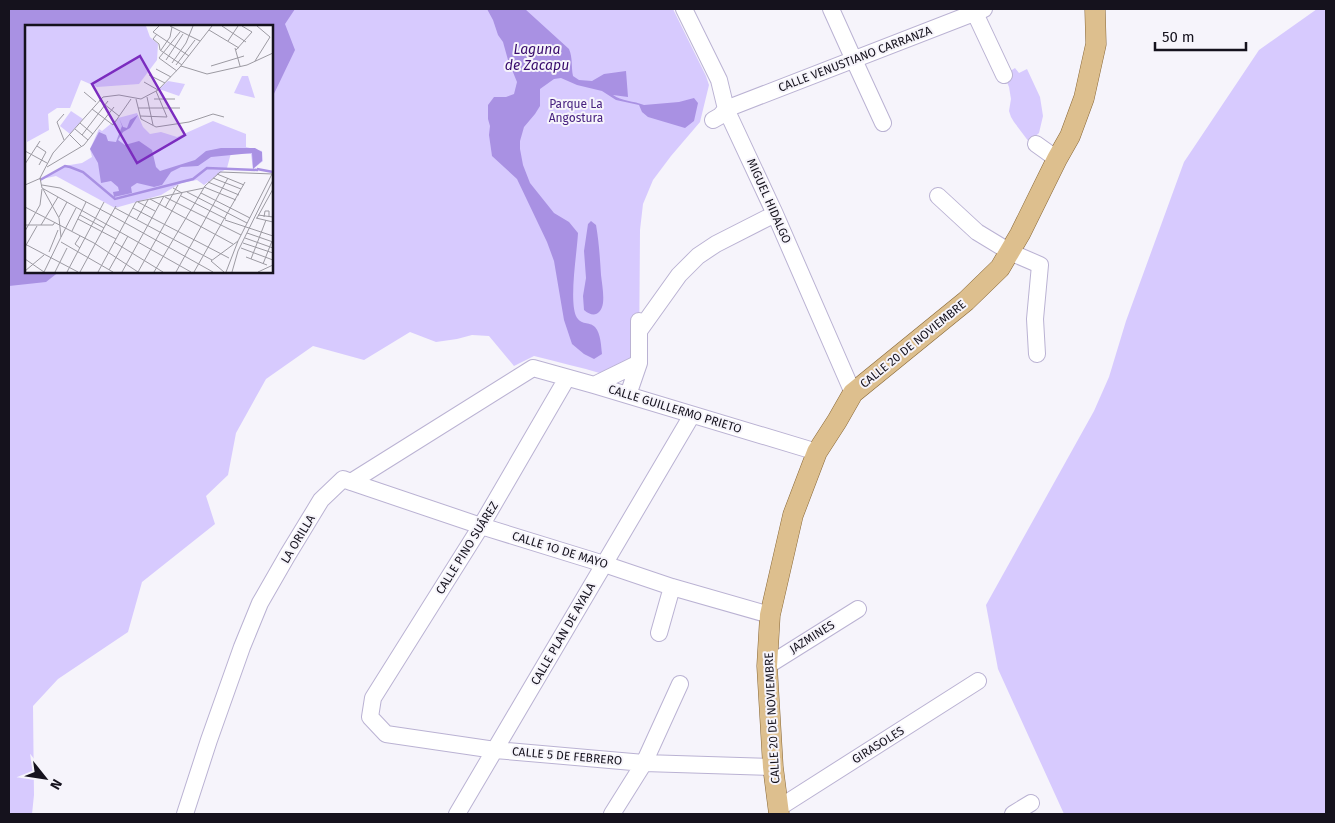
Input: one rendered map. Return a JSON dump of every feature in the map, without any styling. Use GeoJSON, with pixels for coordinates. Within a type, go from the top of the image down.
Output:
{"type":"FeatureCollection","features":[{"type":"Feature","properties":{"kind":"main road","name":"CALLE 20 DE NOVIEMBRE"},"geometry":{"type":"LineString","coordinates":[[778,812],[766,666],[770,614],[793,516],[817,452],[838,421],[853,393],[966,301],[1000,268],[1070,136],[1084,98],[1096,44],[1095,9]]}},
{"type":"Feature","properties":{"kind":"street","name":"MIGUEL HIDALGO"},"geometry":{"type":"LineString","coordinates":[[684,9],[719,80],[726,109],[776,214],[853,393]]}},
{"type":"Feature","properties":{"kind":"street"},"geometry":{"type":"LineString","coordinates":[[832,9],[883,123]]}},
{"type":"Feature","properties":{"kind":"street","name":"CALLE VENUSTIANO CARRANZA"},"geometry":{"type":"LineString","coordinates":[[726,109],[977,10]]}},
{"type":"Feature","properties":{"kind":"street"},"geometry":{"type":"LineString","coordinates":[[977,10],[1004,75]]}},
{"type":"Feature","properties":{"kind":"street"},"geometry":{"type":"LineString","coordinates":[[713,120],[726,109]]}},
{"type":"Feature","properties":{"kind":"street"},"geometry":{"type":"LineString","coordinates":[[1036,144],[1057,159]]}},
{"type":"Feature","properties":{"kind":"street"},"geometry":{"type":"LineString","coordinates":[[938,196],[977,232],[1010,252],[1040,265],[1035,319],[1037,354]]}},
{"type":"Feature","properties":{"kind":"street"},"geometry":{"type":"LineString","coordinates":[[639,331],[678,275],[698,256],[716,244],[776,214]]}},
{"type":"Feature","properties":{"kind":"street"},"geometry":{"type":"LineString","coordinates":[[628,395],[639,363],[639,311]]}},
{"type":"Feature","properties":{"kind":"street"},"geometry":{"type":"LineString","coordinates":[[594,385],[639,363]]}},
{"type":"Feature","properties":{"kind":"street","name":"CALLE GUILLERMO PRIETO"},"geometry":{"type":"LineString","coordinates":[[533,368],[817,452]]}},
{"type":"Feature","properties":{"kind":"street","name":"LA ORILLA"},"geometry":{"type":"LineString","coordinates":[[185,814],[209,740],[260,602],[321,500],[343,479],[351,482],[533,368]]}},
{"type":"Feature","properties":{"kind":"street","name":"CALLE PINO SUÁREZ"},"geometry":{"type":"LineString","coordinates":[[370,717],[373,698],[482,526],[567,378]]}},
{"type":"Feature","properties":{"kind":"street","name":"CALLE PLAN DE AYALA"},"geometry":{"type":"LineString","coordinates":[[457,814],[692,414]]}},
{"type":"Feature","properties":{"kind":"street","name":"CALLE 1O DE MAYO"},"geometry":{"type":"LineString","coordinates":[[351,482],[672,587],[770,614]]}},
{"type":"Feature","properties":{"kind":"street"},"geometry":{"type":"LineString","coordinates":[[659,633],[672,587]]}},
{"type":"Feature","properties":{"kind":"street","name":"JAZMINES"},"geometry":{"type":"LineString","coordinates":[[766,666],[858,609]]}},
{"type":"Feature","properties":{"kind":"street","name":"GIRASOLES"},"geometry":{"type":"LineString","coordinates":[[778,812],[978,681]]}},
{"type":"Feature","properties":{"kind":"street"},"geometry":{"type":"LineString","coordinates":[[612,814],[644,762],[680,684]]}},
{"type":"Feature","properties":{"kind":"street","name":"CALLE 5 DE FEBRERO"},"geometry":{"type":"LineString","coordinates":[[370,717],[386,734],[495,750],[644,762],[773,767]]}},
{"type":"Feature","properties":{"kind":"street"},"geometry":{"type":"LineString","coordinates":[[1012,814],[1031,803]]}},
{"type":"Feature","properties":{"kind":"green space","name":"Parque La Angostura"},"geometry":{"type":"Polygon","coordinates":[[[9,9],[673,9],[709,85],[700,122],[653,180],[643,204],[640,230],[639,358],[603,374],[534,356],[514,366],[489,336],[472,335],[436,342],[410,332],[364,360],[313,346],[266,379],[236,433],[228,475],[206,496],[215,524],[142,582],[128,632],[58,679],[33,706],[34,795],[32,814],[9,814],[9,9]]]}},
{"type":"Feature","properties":{"kind":"green space"},"geometry":{"type":"Polygon","coordinates":[[[1317,9],[1326,9],[1326,814],[1064,814],[998,669],[986,605],[1094,411],[1109,377],[1126,321],[1184,162],[1259,50],[1317,9]]]}},
{"type":"Feature","properties":{"kind":"green space"},"geometry":{"type":"Polygon","coordinates":[[[1015,68],[1019,73],[1027,69],[1040,97],[1043,116],[1039,133],[1029,142],[1014,122],[1009,111],[1011,99],[1004,75],[1015,68]]]}},
{"type":"Feature","properties":{"kind":"water"},"geometry":{"type":"Polygon","coordinates":[[[9,9],[295,9],[285,24],[295,50],[272,98],[272,25],[25,25],[25,272],[59,272],[46,282],[9,286],[9,9]]]}},
{"type":"Feature","properties":{"kind":"water","name":"Laguna de Zacapu"},"geometry":{"type":"Polygon","coordinates":[[[487,9],[525,9],[569,49],[573,76],[579,80],[592,81],[604,74],[626,71],[628,97],[613,95],[616,97],[644,105],[679,102],[694,98],[698,103],[694,121],[685,128],[648,117],[642,112],[639,105],[616,100],[602,91],[577,85],[561,78],[554,79],[540,89],[540,106],[524,127],[520,149],[523,165],[530,183],[554,213],[569,222],[578,233],[573,288],[574,308],[578,319],[593,325],[598,333],[602,354],[594,359],[584,354],[572,344],[564,320],[554,261],[547,242],[517,179],[492,156],[488,105],[494,97],[506,97],[514,94],[517,82],[503,42],[487,9]]]}},
{"type":"Feature","properties":{"kind":"water"},"geometry":{"type":"Polygon","coordinates":[[[591,221],[596,225],[603,296],[602,307],[596,314],[590,314],[584,310],[583,296],[586,278],[584,251],[588,224],[591,221]]]}}]}
